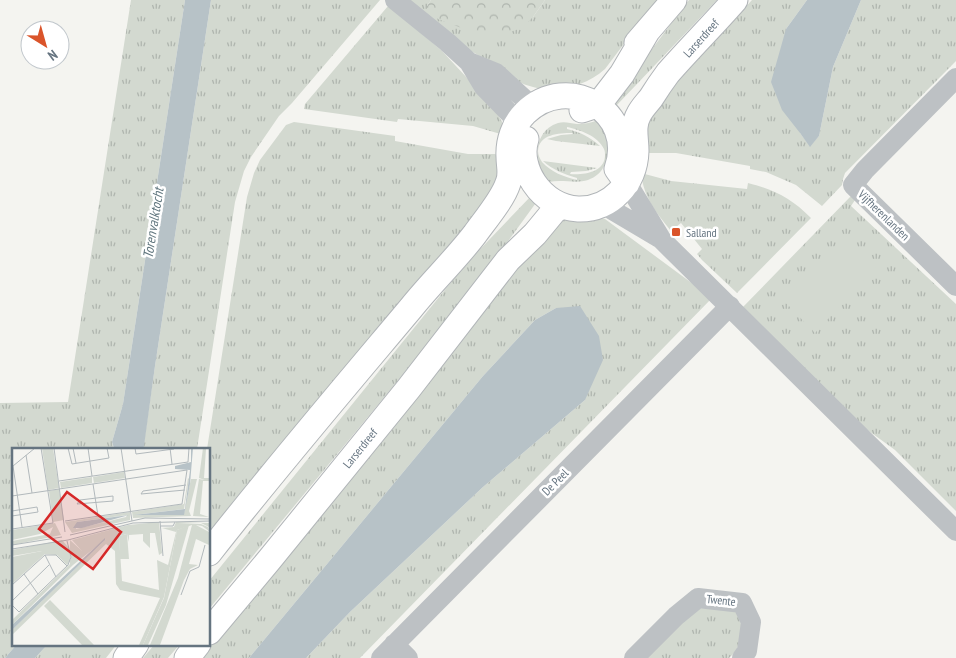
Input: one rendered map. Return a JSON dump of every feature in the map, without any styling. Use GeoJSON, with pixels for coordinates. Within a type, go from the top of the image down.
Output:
{"type":"FeatureCollection","features":[{"type":"Feature","properties":{"kind":"main road"},"geometry":{"type":"LineString","coordinates":[[588,101],[607,114],[615,126],[626,134],[620,160],[622,176],[620,192],[612,199],[592,208],[572,208],[554,202],[509,160],[510,140],[526,121],[534,125],[551,112],[561,109],[579,111],[588,101],[602,100],[622,74],[648,30],[674,0]]}},
{"type":"Feature","properties":{"kind":"main road","name":"Larserdreef"},"geometry":{"type":"LineString","coordinates":[[626,134],[623,115],[630,106],[640,94],[667,75],[735,0]]}},
{"type":"Feature","properties":{"kind":"main road"},"geometry":{"type":"LineString","coordinates":[[210,552],[415,302],[474,235],[508,184],[520,172]]}},
{"type":"Feature","properties":{"kind":"main road"},"geometry":{"type":"LineString","coordinates":[[554,202],[555,193],[562,191],[580,194],[598,190],[612,178],[622,176]]}},
{"type":"Feature","properties":{"kind":"main road","name":"Larserdreef"},"geometry":{"type":"LineString","coordinates":[[210,631],[409,388],[508,260],[524,230],[542,203],[554,202]]}},
{"type":"Feature","properties":{"kind":"main road"},"geometry":{"type":"LineString","coordinates":[[126,658],[135,646]]}},
{"type":"Feature","properties":{"kind":"main road"},"geometry":{"type":"LineString","coordinates":[[186,658],[196,646]]}},
{"type":"Feature","properties":{"kind":"street"},"geometry":{"type":"LineString","coordinates":[[395,0],[469,62],[496,73],[526,121]]}},
{"type":"Feature","properties":{"kind":"street","name":"Vijfherenlanden"},"geometry":{"type":"LineString","coordinates":[[956,78],[865,170],[853,185],[956,286]]}},
{"type":"Feature","properties":{"kind":"street"},"geometry":{"type":"LineString","coordinates":[[622,176],[661,239]]}},
{"type":"Feature","properties":{"kind":"street"},"geometry":{"type":"LineString","coordinates":[[602,204],[661,239],[956,530]]}},
{"type":"Feature","properties":{"kind":"street","name":"De Peel"},"geometry":{"type":"LineString","coordinates":[[394,653],[730,306]]}},
{"type":"Feature","properties":{"kind":"street","name":"Twente"},"geometry":{"type":"LineString","coordinates":[[634,658],[676,616],[698,598],[742,603],[751,622],[747,651],[742,658]]}},
{"type":"Feature","properties":{"kind":"green space"},"geometry":{"type":"Polygon","coordinates":[[[131,0],[185,0],[123,404],[112,442],[114,448],[12,448],[12,646],[15,646],[5,658],[0,658],[0,403],[68,402],[131,0]]]}},
{"type":"Feature","properties":{"kind":"green space"},"geometry":{"type":"Polygon","coordinates":[[[211,0],[380,0],[279,116],[251,157],[244,171],[235,202],[197,448],[143,448],[211,0]]]}},
{"type":"Feature","properties":{"kind":"green space"},"geometry":{"type":"Polygon","coordinates":[[[407,0],[431,0],[427,6],[533,17],[545,0],[659,0],[605,69],[585,82],[574,86],[551,89],[528,86],[514,79],[450,37],[407,0]]]}},
{"type":"Feature","properties":{"kind":"green space"},"geometry":{"type":"Polygon","coordinates":[[[431,0],[545,0],[533,17],[522,28],[488,36],[438,19],[427,11],[427,6],[431,0]]]}},
{"type":"Feature","properties":{"kind":"green space"},"geometry":{"type":"Polygon","coordinates":[[[689,0],[717,0],[616,106],[612,102],[689,0]]]}},
{"type":"Feature","properties":{"kind":"green space"},"geometry":{"type":"Polygon","coordinates":[[[752,0],[807,0],[786,29],[800,133],[810,146],[819,136],[833,67],[861,0],[956,0],[956,61],[845,173],[842,185],[822,206],[796,185],[766,172],[750,169],[750,166],[676,153],[647,153],[648,117],[657,104],[752,0]]]}},
{"type":"Feature","properties":{"kind":"green space"},"geometry":{"type":"Polygon","coordinates":[[[388,6],[442,51],[495,108],[502,122],[504,135],[473,126],[398,119],[397,122],[304,109],[305,104],[388,6]]]}},
{"type":"Feature","properties":{"kind":"green space"},"geometry":{"type":"Polygon","coordinates":[[[596,121],[601,125],[605,133],[607,143],[606,162],[600,173],[583,181],[549,182],[540,167],[538,158],[538,150],[539,141],[543,134],[549,127],[560,122],[580,124],[596,121]],[[567,127],[567,129],[585,135],[600,146],[547,139],[573,134],[561,133],[550,136],[542,141],[538,152],[542,162],[549,169],[577,180],[577,178],[551,167],[543,161],[597,168],[571,172],[570,174],[587,173],[597,169],[604,162],[604,150],[598,140],[588,134],[567,127]]]}},
{"type":"Feature","properties":{"kind":"green space"},"geometry":{"type":"Polygon","coordinates":[[[294,122],[395,136],[395,141],[468,154],[495,154],[499,157],[496,188],[381,331],[210,536],[210,448],[207,448],[247,197],[260,160],[286,125],[294,122]]]}},
{"type":"Feature","properties":{"kind":"green space"},"geometry":{"type":"Polygon","coordinates":[[[641,173],[671,181],[747,189],[748,183],[782,196],[797,205],[811,218],[737,293],[697,254],[702,249],[681,223],[671,231],[648,197],[642,182],[641,173]]]}},
{"type":"Feature","properties":{"kind":"green space"},"geometry":{"type":"Polygon","coordinates":[[[531,196],[538,200],[468,296],[210,608],[210,580],[465,265],[531,196]]]}},
{"type":"Feature","properties":{"kind":"green space"},"geometry":{"type":"Polygon","coordinates":[[[851,196],[855,200],[851,206],[956,304],[956,511],[895,450],[862,426],[742,308],[851,196]]]}},
{"type":"Feature","properties":{"kind":"green space"},"geometry":{"type":"Polygon","coordinates":[[[575,216],[605,219],[712,298],[360,658],[306,658],[350,612],[483,487],[585,400],[556,308],[535,320],[483,376],[249,658],[198,658],[208,646],[210,646],[210,643],[543,232],[558,222],[575,216]]]}},
{"type":"Feature","properties":{"kind":"green space"},"geometry":{"type":"Polygon","coordinates":[[[844,236],[876,267],[815,333],[784,301],[844,236]]]}},
{"type":"Feature","properties":{"kind":"green space"},"geometry":{"type":"Polygon","coordinates":[[[695,608],[736,609],[744,633],[736,651],[729,658],[645,658],[695,608]]]}},
{"type":"Feature","properties":{"kind":"green space"},"geometry":{"type":"Polygon","coordinates":[[[46,646],[115,646],[106,658],[35,658],[46,646]]]}},
{"type":"Feature","properties":{"kind":"green space"},"geometry":{"type":"Polygon","coordinates":[[[153,646],[178,646],[168,658],[143,658],[153,646]]]}},
{"type":"Feature","properties":{"kind":"water","name":"Torenvalktocht"},"geometry":{"type":"Polygon","coordinates":[[[185,0],[211,0],[143,448],[114,448],[112,442],[123,404],[185,0]]]}},
{"type":"Feature","properties":{"kind":"water"},"geometry":{"type":"Polygon","coordinates":[[[807,0],[861,0],[833,67],[819,136],[810,147],[782,110],[771,82],[786,29],[807,0]]]}},
{"type":"Feature","properties":{"kind":"water"},"geometry":{"type":"Polygon","coordinates":[[[580,306],[599,336],[603,360],[585,400],[483,487],[350,612],[306,658],[249,658],[483,376],[535,320],[556,308],[580,306]]]}},
{"type":"Feature","properties":{"kind":"water"},"geometry":{"type":"Polygon","coordinates":[[[15,646],[46,646],[35,658],[5,658],[15,646]]]}},
{"type":"Feature","properties":{"kind":"place","name":"Salland"},"geometry":{"type":"Point","coordinates":[676,232]}}]}
